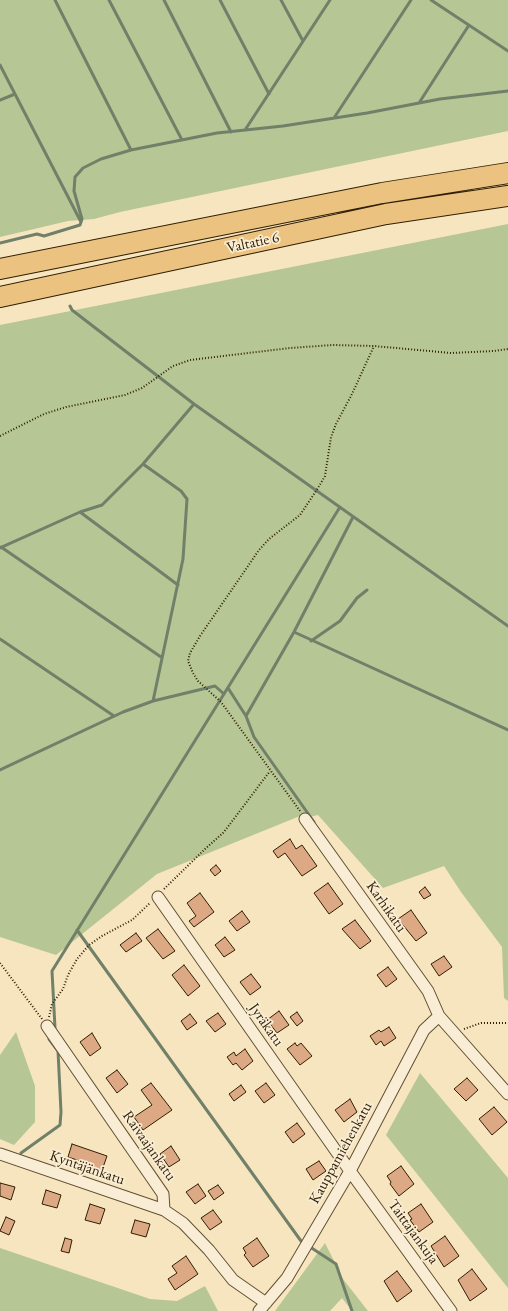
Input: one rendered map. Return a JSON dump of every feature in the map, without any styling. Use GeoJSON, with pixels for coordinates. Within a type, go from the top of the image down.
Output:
{"type":"FeatureCollection","features":[{"type":"Feature","properties":{"kind":"highway","name":"Valtatie 6"},"geometry":{"type":"LineString","coordinates":[[0,269],[382,193],[508,172]]}},
{"type":"Feature","properties":{"kind":"highway","name":"Valtatie 6"},"geometry":{"type":"LineString","coordinates":[[0,297],[386,214],[508,196]]}},
{"type":"Feature","properties":{"kind":"street","name":"Karhikatu"},"geometry":{"type":"LineString","coordinates":[[305,819],[428,991],[439,1016],[508,1094]]}},
{"type":"Feature","properties":{"kind":"street","name":"Jyräkatu"},"geometry":{"type":"LineString","coordinates":[[158,897],[350,1171]]}},
{"type":"Feature","properties":{"kind":"street","name":"Kauppamiehenkatu"},"geometry":{"type":"LineString","coordinates":[[262,1307],[286,1278],[350,1171],[424,1030],[439,1016]]}},
{"type":"Feature","properties":{"kind":"street","name":"Raivaajankatu"},"geometry":{"type":"LineString","coordinates":[[47,1026],[164,1194],[164,1210]]}},
{"type":"Feature","properties":{"kind":"street","name":"Kyntäjänkatu"},"geometry":{"type":"LineString","coordinates":[[0,1154],[164,1210]]}},
{"type":"Feature","properties":{"kind":"street","name":"Taittajankuja"},"geometry":{"type":"LineString","coordinates":[[350,1171],[451,1311]]}},
{"type":"Feature","properties":{"kind":"street"},"geometry":{"type":"LineString","coordinates":[[164,1210],[183,1223],[209,1250],[233,1280],[262,1307]]}},
{"type":"Feature","properties":{"kind":"path"},"geometry":{"type":"LineString","coordinates":[[0,436],[44,414],[66,407],[125,395],[142,388],[173,366],[190,360],[290,348],[333,345],[374,346],[450,353],[508,349]]}},
{"type":"Feature","properties":{"kind":"path"},"geometry":{"type":"LineString","coordinates":[[305,819],[221,702],[202,686],[193,673],[188,661],[190,653],[212,617],[259,550],[269,539],[300,515],[318,488],[325,476],[331,437],[336,424],[352,394],[374,346]]}},
{"type":"Feature","properties":{"kind":"path"},"geometry":{"type":"LineString","coordinates":[[0,963],[47,1026]]}},
{"type":"Feature","properties":{"kind":"path"},"geometry":{"type":"LineString","coordinates":[[454,1032],[481,1023],[508,1024]]}},
{"type":"Feature","properties":{"kind":"green space"},"geometry":{"type":"Polygon","coordinates":[[[0,0],[508,0],[508,131],[120,212],[94,219],[68,221],[0,237],[0,0]]]}},
{"type":"Feature","properties":{"kind":"green space"},"geometry":{"type":"Polygon","coordinates":[[[508,224],[508,1001],[504,998],[502,947],[461,892],[444,866],[383,888],[318,815],[305,818],[300,816],[157,874],[56,955],[0,937],[0,325],[508,224]]]}},
{"type":"Feature","properties":{"kind":"green space"},"geometry":{"type":"Polygon","coordinates":[[[16,1032],[35,1086],[35,1122],[14,1145],[0,1139],[0,1055],[16,1032]]]}},
{"type":"Feature","properties":{"kind":"green space"},"geometry":{"type":"Polygon","coordinates":[[[420,1073],[508,1178],[508,1288],[386,1135],[420,1073]]]}},
{"type":"Feature","properties":{"kind":"green space"},"geometry":{"type":"Polygon","coordinates":[[[325,1243],[343,1279],[368,1311],[352,1311],[342,1298],[330,1311],[275,1311],[325,1243]]]}},
{"type":"Feature","properties":{"kind":"green space"},"geometry":{"type":"Polygon","coordinates":[[[0,1248],[150,1299],[177,1301],[205,1286],[218,1311],[0,1311],[0,1248]]]}},
{"type":"Feature","properties":{"kind":"building"},"geometry":{"type":"Polygon","coordinates":[[[290,839],[296,849],[302,845],[317,866],[302,876],[285,853],[278,858],[273,851],[290,839]]]}},
{"type":"Feature","properties":{"kind":"building"},"geometry":{"type":"Polygon","coordinates":[[[216,865],[221,871],[215,876],[210,870],[216,865]]]}},
{"type":"Feature","properties":{"kind":"building"},"geometry":{"type":"Polygon","coordinates":[[[328,883],[343,904],[329,914],[314,893],[328,883]]]}},
{"type":"Feature","properties":{"kind":"building"},"geometry":{"type":"Polygon","coordinates":[[[425,887],[431,895],[424,899],[419,892],[425,887]]]}},
{"type":"Feature","properties":{"kind":"building"},"geometry":{"type":"Polygon","coordinates":[[[200,893],[214,912],[194,927],[189,921],[196,916],[187,903],[200,893]]]}},
{"type":"Feature","properties":{"kind":"building"},"geometry":{"type":"Polygon","coordinates":[[[411,910],[427,933],[416,941],[398,919],[411,910]]]}},
{"type":"Feature","properties":{"kind":"building"},"geometry":{"type":"Polygon","coordinates":[[[242,911],[250,922],[237,931],[229,921],[242,911]]]}},
{"type":"Feature","properties":{"kind":"building"},"geometry":{"type":"Polygon","coordinates":[[[355,920],[371,941],[360,949],[342,929],[355,920]]]}},
{"type":"Feature","properties":{"kind":"building"},"geometry":{"type":"Polygon","coordinates":[[[158,929],[175,951],[163,959],[146,938],[158,929]]]}},
{"type":"Feature","properties":{"kind":"building"},"geometry":{"type":"Polygon","coordinates":[[[136,933],[142,941],[126,952],[120,945],[136,933]]]}},
{"type":"Feature","properties":{"kind":"building"},"geometry":{"type":"Polygon","coordinates":[[[225,937],[235,950],[224,957],[215,945],[225,937]]]}},
{"type":"Feature","properties":{"kind":"building"},"geometry":{"type":"Polygon","coordinates":[[[444,956],[452,967],[439,976],[431,964],[444,956]]]}},
{"type":"Feature","properties":{"kind":"building"},"geometry":{"type":"Polygon","coordinates":[[[184,965],[200,986],[188,996],[172,975],[184,965]]]}},
{"type":"Feature","properties":{"kind":"building"},"geometry":{"type":"Polygon","coordinates":[[[388,967],[397,979],[386,987],[377,975],[388,967]]]}},
{"type":"Feature","properties":{"kind":"building"},"geometry":{"type":"Polygon","coordinates":[[[251,974],[261,987],[250,995],[240,982],[251,974]]]}},
{"type":"Feature","properties":{"kind":"building"},"geometry":{"type":"Polygon","coordinates":[[[279,1011],[289,1025],[277,1033],[267,1020],[279,1011]]]}},
{"type":"Feature","properties":{"kind":"building"},"geometry":{"type":"Polygon","coordinates":[[[297,1012],[303,1021],[297,1026],[290,1017],[297,1012]]]}},
{"type":"Feature","properties":{"kind":"building"},"geometry":{"type":"Polygon","coordinates":[[[218,1013],[226,1024],[215,1032],[206,1021],[218,1013]]]}},
{"type":"Feature","properties":{"kind":"building"},"geometry":{"type":"Polygon","coordinates":[[[190,1014],[197,1023],[187,1030],[181,1021],[190,1014]]]}},
{"type":"Feature","properties":{"kind":"building"},"geometry":{"type":"Polygon","coordinates":[[[389,1027],[396,1038],[384,1046],[381,1041],[376,1045],[370,1036],[379,1030],[381,1032],[389,1027]]]}},
{"type":"Feature","properties":{"kind":"building"},"geometry":{"type":"Polygon","coordinates":[[[92,1033],[101,1048],[90,1056],[80,1042],[92,1033]]]}},
{"type":"Feature","properties":{"kind":"building"},"geometry":{"type":"Polygon","coordinates":[[[295,1043],[297,1046],[301,1043],[312,1056],[300,1065],[287,1049],[295,1043]]]}},
{"type":"Feature","properties":{"kind":"building"},"geometry":{"type":"Polygon","coordinates":[[[245,1049],[253,1061],[242,1070],[236,1063],[233,1065],[227,1057],[234,1052],[236,1056],[245,1049]]]}},
{"type":"Feature","properties":{"kind":"building"},"geometry":{"type":"Polygon","coordinates":[[[117,1070],[128,1084],[117,1093],[106,1078],[117,1070]]]}},
{"type":"Feature","properties":{"kind":"building"},"geometry":{"type":"Polygon","coordinates":[[[467,1078],[478,1090],[466,1101],[454,1089],[467,1078]]]}},
{"type":"Feature","properties":{"kind":"building"},"geometry":{"type":"Polygon","coordinates":[[[151,1083],[172,1110],[143,1130],[134,1117],[152,1105],[141,1090],[151,1083]]]}},
{"type":"Feature","properties":{"kind":"building"},"geometry":{"type":"Polygon","coordinates":[[[266,1083],[275,1095],[264,1103],[255,1091],[266,1083]]]}},
{"type":"Feature","properties":{"kind":"building"},"geometry":{"type":"Polygon","coordinates":[[[241,1085],[246,1092],[234,1101],[229,1094],[241,1085]]]}},
{"type":"Feature","properties":{"kind":"building"},"geometry":{"type":"Polygon","coordinates":[[[350,1099],[357,1112],[344,1122],[335,1110],[350,1099]]]}},
{"type":"Feature","properties":{"kind":"building"},"geometry":{"type":"Polygon","coordinates":[[[494,1107],[507,1122],[492,1135],[479,1119],[494,1107]]]}},
{"type":"Feature","properties":{"kind":"building"},"geometry":{"type":"Polygon","coordinates":[[[297,1123],[305,1134],[293,1143],[285,1132],[297,1123]]]}},
{"type":"Feature","properties":{"kind":"building"},"geometry":{"type":"Polygon","coordinates":[[[72,1144],[107,1156],[100,1176],[81,1170],[83,1162],[68,1157],[72,1144]]]}},
{"type":"Feature","properties":{"kind":"building"},"geometry":{"type":"Polygon","coordinates":[[[171,1146],[180,1160],[169,1167],[160,1154],[171,1146]]]}},
{"type":"Feature","properties":{"kind":"building"},"geometry":{"type":"Polygon","coordinates":[[[319,1161],[326,1171],[313,1180],[306,1169],[319,1161]]]}},
{"type":"Feature","properties":{"kind":"building"},"geometry":{"type":"Polygon","coordinates":[[[401,1166],[414,1184],[399,1196],[390,1184],[391,1182],[387,1176],[401,1166]]]}},
{"type":"Feature","properties":{"kind":"building"},"geometry":{"type":"Polygon","coordinates":[[[0,1183],[15,1187],[11,1200],[0,1196],[0,1183]]]}},
{"type":"Feature","properties":{"kind":"building"},"geometry":{"type":"Polygon","coordinates":[[[198,1184],[206,1196],[195,1204],[186,1192],[198,1184]]]}},
{"type":"Feature","properties":{"kind":"building"},"geometry":{"type":"Polygon","coordinates":[[[218,1185],[224,1193],[214,1200],[208,1191],[218,1185]]]}},
{"type":"Feature","properties":{"kind":"building"},"geometry":{"type":"Polygon","coordinates":[[[46,1190],[61,1195],[57,1208],[42,1204],[46,1190]]]}},
{"type":"Feature","properties":{"kind":"building"},"geometry":{"type":"Polygon","coordinates":[[[90,1204],[105,1209],[100,1224],[85,1220],[90,1204]]]}},
{"type":"Feature","properties":{"kind":"building"},"geometry":{"type":"Polygon","coordinates":[[[421,1204],[433,1222],[419,1232],[410,1220],[412,1219],[408,1213],[421,1204]]]}},
{"type":"Feature","properties":{"kind":"building"},"geometry":{"type":"Polygon","coordinates":[[[213,1210],[222,1222],[210,1230],[201,1218],[213,1210]]]}},
{"type":"Feature","properties":{"kind":"building"},"geometry":{"type":"Polygon","coordinates":[[[6,1217],[15,1221],[9,1235],[0,1231],[6,1217]]]}},
{"type":"Feature","properties":{"kind":"building"},"geometry":{"type":"Polygon","coordinates":[[[135,1220],[150,1224],[146,1237],[131,1233],[135,1220]]]}},
{"type":"Feature","properties":{"kind":"building"},"geometry":{"type":"Polygon","coordinates":[[[445,1236],[459,1256],[444,1267],[431,1246],[445,1236]]]}},
{"type":"Feature","properties":{"kind":"building"},"geometry":{"type":"Polygon","coordinates":[[[65,1238],[72,1240],[69,1253],[61,1251],[65,1238]]]}},
{"type":"Feature","properties":{"kind":"building"},"geometry":{"type":"Polygon","coordinates":[[[257,1238],[269,1256],[253,1267],[244,1255],[246,1253],[243,1248],[257,1238]]]}},
{"type":"Feature","properties":{"kind":"building"},"geometry":{"type":"Polygon","coordinates":[[[186,1256],[198,1274],[175,1290],[168,1279],[177,1273],[172,1266],[186,1256]]]}},
{"type":"Feature","properties":{"kind":"building"},"geometry":{"type":"Polygon","coordinates":[[[472,1269],[487,1289],[470,1301],[458,1280],[472,1269]]]}},
{"type":"Feature","properties":{"kind":"building"},"geometry":{"type":"Polygon","coordinates":[[[397,1271],[412,1291],[397,1302],[384,1281],[397,1271]]]}},
{"type":"Feature","properties":{"kind":"waterway"},"geometry":{"type":"LineString","coordinates":[[55,0],[131,150]]}},
{"type":"Feature","properties":{"kind":"waterway"},"geometry":{"type":"LineString","coordinates":[[109,0],[182,140]]}},
{"type":"Feature","properties":{"kind":"waterway"},"geometry":{"type":"LineString","coordinates":[[164,0],[231,132]]}},
{"type":"Feature","properties":{"kind":"waterway"},"geometry":{"type":"LineString","coordinates":[[220,0],[269,94]]}},
{"type":"Feature","properties":{"kind":"waterway"},"geometry":{"type":"LineString","coordinates":[[281,0],[303,41]]}},
{"type":"Feature","properties":{"kind":"waterway"},"geometry":{"type":"LineString","coordinates":[[245,130],[330,0]]}},
{"type":"Feature","properties":{"kind":"waterway"},"geometry":{"type":"LineString","coordinates":[[334,118],[411,0]]}},
{"type":"Feature","properties":{"kind":"waterway"},"geometry":{"type":"LineString","coordinates":[[431,0],[508,51]]}},
{"type":"Feature","properties":{"kind":"waterway"},"geometry":{"type":"LineString","coordinates":[[419,103],[469,25]]}},
{"type":"Feature","properties":{"kind":"waterway"},"geometry":{"type":"LineString","coordinates":[[0,65],[81,222]]}},
{"type":"Feature","properties":{"kind":"waterway"},"geometry":{"type":"LineString","coordinates":[[0,243],[37,234],[44,236],[80,225],[82,219],[74,191],[75,177],[83,168],[101,159],[131,150],[217,133],[283,126],[367,113],[440,99],[508,91]]}},
{"type":"Feature","properties":{"kind":"waterway"},"geometry":{"type":"LineString","coordinates":[[0,100],[15,94]]}},
{"type":"Feature","properties":{"kind":"waterway"},"geometry":{"type":"LineString","coordinates":[[70,306],[72,310],[194,404],[508,626]]}},
{"type":"Feature","properties":{"kind":"waterway"},"geometry":{"type":"LineString","coordinates":[[0,548],[80,512],[102,505],[143,464],[194,404]]}},
{"type":"Feature","properties":{"kind":"waterway"},"geometry":{"type":"LineString","coordinates":[[143,464],[181,491],[187,499],[183,559],[153,701]]}},
{"type":"Feature","properties":{"kind":"waterway"},"geometry":{"type":"LineString","coordinates":[[53,1031],[55,1028],[52,971],[340,507]]}},
{"type":"Feature","properties":{"kind":"waterway"},"geometry":{"type":"LineString","coordinates":[[80,512],[178,585]]}},
{"type":"Feature","properties":{"kind":"waterway"},"geometry":{"type":"LineString","coordinates":[[246,716],[294,632],[353,517]]}},
{"type":"Feature","properties":{"kind":"waterway"},"geometry":{"type":"LineString","coordinates":[[1,547],[161,657]]}},
{"type":"Feature","properties":{"kind":"waterway"},"geometry":{"type":"LineString","coordinates":[[311,641],[340,621],[357,598],[367,590]]}},
{"type":"Feature","properties":{"kind":"waterway"},"geometry":{"type":"LineString","coordinates":[[294,632],[508,730]]}},
{"type":"Feature","properties":{"kind":"waterway"},"geometry":{"type":"LineString","coordinates":[[0,639],[114,716]]}},
{"type":"Feature","properties":{"kind":"waterway"},"geometry":{"type":"LineString","coordinates":[[0,770],[123,712],[153,701],[215,686],[224,694]]}},
{"type":"Feature","properties":{"kind":"waterway"},"geometry":{"type":"LineString","coordinates":[[228,688],[246,716],[254,737],[314,822]]}},
{"type":"Feature","properties":{"kind":"waterway"},"geometry":{"type":"LineString","coordinates":[[77,930],[301,1241],[336,1264],[352,1311]]}},
{"type":"Feature","properties":{"kind":"waterway"},"geometry":{"type":"LineString","coordinates":[[21,1153],[60,1125],[61,1112],[58,1051],[49,1039],[50,1036]]}}]}
